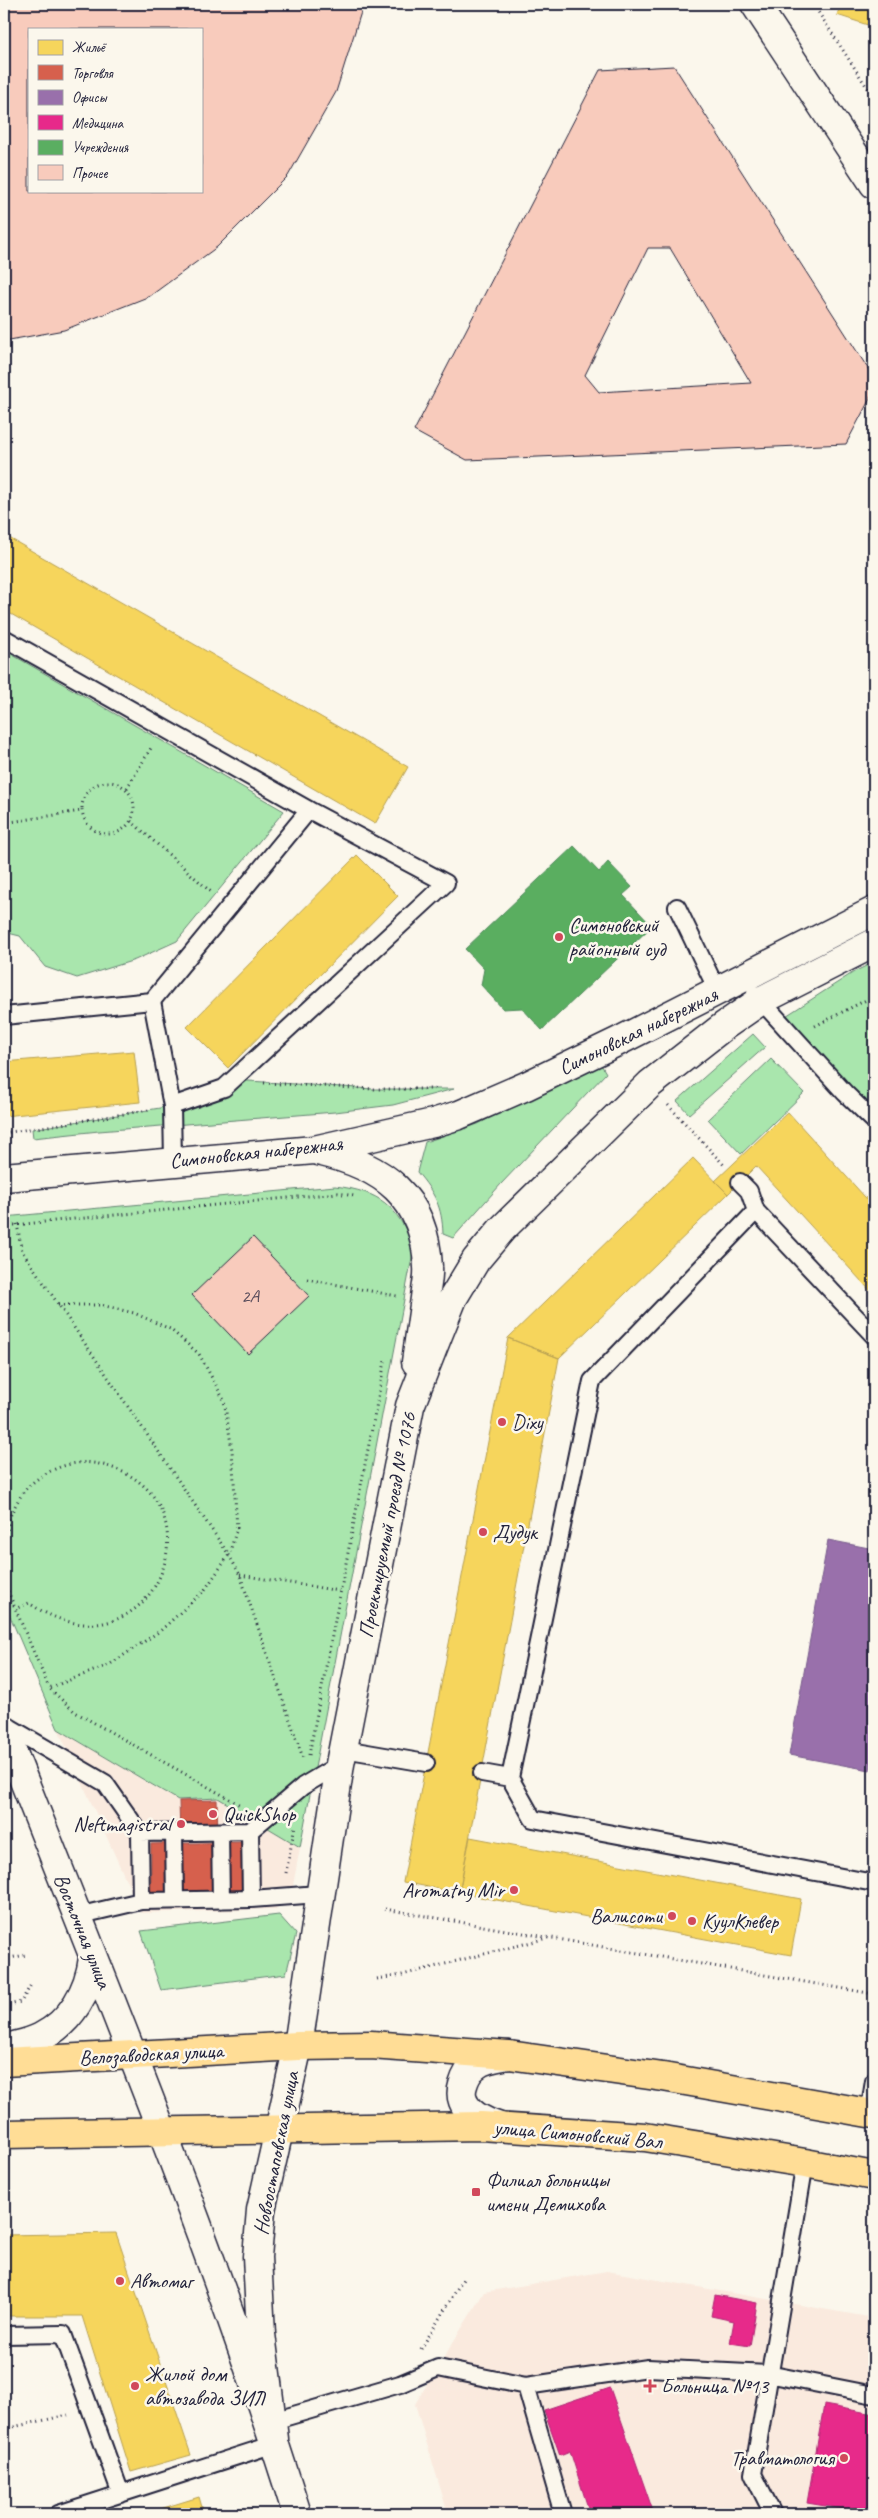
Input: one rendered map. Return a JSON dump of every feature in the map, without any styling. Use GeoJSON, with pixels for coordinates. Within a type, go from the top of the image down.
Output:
{"type":"FeatureCollection","features":[{"type":"Feature","properties":{"kind":"main road"},"geometry":{"type":"LineString","coordinates":[[755,4],[874,184]]}},
{"type":"Feature","properties":{"kind":"main road","name":"Симоновская набережная"},"geometry":{"type":"LineString","coordinates":[[4,1177],[314,1150],[433,1123],[526,1086],[718,992],[874,911]]}},
{"type":"Feature","properties":{"kind":"main road","name":"Проектируемый проезд № 1076"},"geometry":{"type":"LineString","coordinates":[[298,2046],[319,1894],[342,1757],[410,1406],[453,1298],[476,1260],[534,1196],[650,1084],[724,1026],[760,1002],[874,943]]}},
{"type":"Feature","properties":{"kind":"main road"},"geometry":{"type":"LineString","coordinates":[[314,1150],[350,1158],[378,1172],[403,1194],[424,1230],[428,1269],[410,1406]]}},
{"type":"Feature","properties":{"kind":"main road","name":"Восточная улица"},"geometry":{"type":"LineString","coordinates":[[4,1730],[162,2133]]}},
{"type":"Feature","properties":{"kind":"main road"},"geometry":{"type":"LineString","coordinates":[[4,2049],[41,2037],[67,2019],[91,1975],[93,1958]]}},
{"type":"Feature","properties":{"kind":"main road"},"geometry":{"type":"LineString","coordinates":[[298,2046],[371,2045],[509,2056],[663,2077],[872,2113]]}},
{"type":"Feature","properties":{"kind":"main road","name":"Велозаводская улица"},"geometry":{"type":"LineString","coordinates":[[4,2062],[298,2046]]}},
{"type":"Feature","properties":{"kind":"main road","name":"Новоостаповская улица"},"geometry":{"type":"LineString","coordinates":[[274,2434],[261,2334],[257,2257],[260,2210],[298,2046]]}},
{"type":"Feature","properties":{"kind":"main road"},"geometry":{"type":"LineString","coordinates":[[500,2127],[484,2122],[473,2115],[464,2104],[461,2091],[466,2076],[475,2065],[490,2059],[509,2056]]}},
{"type":"Feature","properties":{"kind":"main road","name":"улица Симоновский Вал"},"geometry":{"type":"LineString","coordinates":[[279,2130],[500,2127],[645,2137],[874,2176]]}},
{"type":"Feature","properties":{"kind":"main road"},"geometry":{"type":"LineString","coordinates":[[4,2134],[279,2130]]}},
{"type":"Feature","properties":{"kind":"main road","name":"Новоостаповская улица"},"geometry":{"type":"LineString","coordinates":[[162,2133],[196,2219],[274,2434],[297,2514]]}},
{"type":"Feature","properties":{"kind":"lane"},"geometry":{"type":"LineString","coordinates":[[4,638],[309,810],[446,883],[224,1088],[172,1106]]}},
{"type":"Feature","properties":{"kind":"lane"},"geometry":{"type":"LineString","coordinates":[[4,1016],[152,1001],[309,810]]}},
{"type":"Feature","properties":{"kind":"lane"},"geometry":{"type":"LineString","coordinates":[[677,907],[718,992]]}},
{"type":"Feature","properties":{"kind":"lane"},"geometry":{"type":"LineString","coordinates":[[744,978],[760,1002],[845,1093],[874,1121]]}},
{"type":"Feature","properties":{"kind":"lane"},"geometry":{"type":"LineString","coordinates":[[152,1001],[172,1106],[173,1162]]}},
{"type":"Feature","properties":{"kind":"lane"},"geometry":{"type":"LineString","coordinates":[[740,1182],[750,1191],[756,1211],[874,1336]]}},
{"type":"Feature","properties":{"kind":"lane"},"geometry":{"type":"LineString","coordinates":[[756,1211],[592,1381],[510,1778],[533,1819],[874,1883]]}},
{"type":"Feature","properties":{"kind":"lane"},"geometry":{"type":"LineString","coordinates":[[4,1724],[105,1783],[140,1833],[141,1901]]}},
{"type":"Feature","properties":{"kind":"lane"},"geometry":{"type":"LineString","coordinates":[[140,1833],[250,1831],[302,1786],[342,1757],[426,1763]]}},
{"type":"Feature","properties":{"kind":"lane"},"geometry":{"type":"LineString","coordinates":[[482,1773],[510,1778]]}},
{"type":"Feature","properties":{"kind":"lane"},"geometry":{"type":"LineString","coordinates":[[250,1831],[251,1899]]}},
{"type":"Feature","properties":{"kind":"lane"},"geometry":{"type":"LineString","coordinates":[[220,1832],[221,1900]]}},
{"type":"Feature","properties":{"kind":"lane"},"geometry":{"type":"LineString","coordinates":[[174,1833],[175,1900]]}},
{"type":"Feature","properties":{"kind":"lane"},"geometry":{"type":"LineString","coordinates":[[77,1916],[141,1901],[251,1899],[319,1894]]}},
{"type":"Feature","properties":{"kind":"lane"},"geometry":{"type":"LineString","coordinates":[[872,2113],[874,2081]]}},
{"type":"Feature","properties":{"kind":"lane"},"geometry":{"type":"LineString","coordinates":[[776,2514],[753,2474],[768,2374],[805,2163]]}},
{"type":"Feature","properties":{"kind":"lane"},"geometry":{"type":"LineString","coordinates":[[4,2335],[63,2334],[121,2494]]}},
{"type":"Feature","properties":{"kind":"lane"},"geometry":{"type":"LineString","coordinates":[[58,2514],[121,2494],[438,2368],[526,2386],[648,2368],[768,2374],[874,2395]]}},
{"type":"Feature","properties":{"kind":"lane"},"geometry":{"type":"LineString","coordinates":[[526,2386],[563,2514]]}},
{"type":"Feature","properties":{"kind":"path"},"geometry":{"type":"LineString","coordinates":[[813,4],[874,98]]}},
{"type":"Feature","properties":{"kind":"path"},"geometry":{"type":"LineString","coordinates":[[127,788],[163,728]]}},
{"type":"Feature","properties":{"kind":"path"},"geometry":{"type":"LineString","coordinates":[[98,782],[113,782],[127,788],[135,803],[131,821],[119,833],[102,834],[87,827],[81,811],[86,792],[98,782]]}},
{"type":"Feature","properties":{"kind":"path"},"geometry":{"type":"LineString","coordinates":[[4,823],[81,811]]}},
{"type":"Feature","properties":{"kind":"path"},"geometry":{"type":"LineString","coordinates":[[131,821],[229,908]]}},
{"type":"Feature","properties":{"kind":"path"},"geometry":{"type":"LineString","coordinates":[[794,1038],[874,996]]}},
{"type":"Feature","properties":{"kind":"path"},"geometry":{"type":"LineString","coordinates":[[233,1080],[373,1089],[444,1089]]}},
{"type":"Feature","properties":{"kind":"path"},"geometry":{"type":"LineString","coordinates":[[668,1105],[728,1169]]}},
{"type":"Feature","properties":{"kind":"path"},"geometry":{"type":"LineString","coordinates":[[4,1133],[172,1106]]}},
{"type":"Feature","properties":{"kind":"path"},"geometry":{"type":"LineString","coordinates":[[4,1226],[338,1193],[358,1196]]}},
{"type":"Feature","properties":{"kind":"path"},"geometry":{"type":"LineString","coordinates":[[17,1224],[22,1251],[229,1555],[240,1575],[306,1768]]}},
{"type":"Feature","properties":{"kind":"path"},"geometry":{"type":"LineString","coordinates":[[307,1279],[398,1296]]}},
{"type":"Feature","properties":{"kind":"path"},"geometry":{"type":"LineString","coordinates":[[396,1306],[400,1287]]}},
{"type":"Feature","properties":{"kind":"path"},"geometry":{"type":"LineString","coordinates":[[49,1688],[109,1665],[135,1650],[166,1626],[204,1591],[229,1555],[237,1528],[224,1400],[199,1354],[170,1330],[134,1313],[101,1305],[58,1305]]}},
{"type":"Feature","properties":{"kind":"path"},"geometry":{"type":"LineString","coordinates":[[286,1873],[387,1354]]}},
{"type":"Feature","properties":{"kind":"path"},"geometry":{"type":"LineString","coordinates":[[4,1539],[11,1513],[24,1492],[43,1475],[67,1464],[92,1462],[117,1468],[139,1481],[156,1500],[166,1524],[168,1551],[161,1579],[145,1602],[121,1618],[94,1625],[67,1623],[29,1603],[15,1609]]}},
{"type":"Feature","properties":{"kind":"path"},"geometry":{"type":"LineString","coordinates":[[240,1575],[340,1591]]}},
{"type":"Feature","properties":{"kind":"path"},"geometry":{"type":"LineString","coordinates":[[4,1582],[49,1688],[75,1712],[293,1834]]}},
{"type":"Feature","properties":{"kind":"path"},"geometry":{"type":"LineString","coordinates":[[385,1909],[874,1994]]}},
{"type":"Feature","properties":{"kind":"path"},"geometry":{"type":"LineString","coordinates":[[377,1979],[402,1975],[554,1937]]}},
{"type":"Feature","properties":{"kind":"path"},"geometry":{"type":"LineString","coordinates":[[4,1959],[26,1955]]}},
{"type":"Feature","properties":{"kind":"path"},"geometry":{"type":"LineString","coordinates":[[4,2006],[21,2002],[32,1983]]}},
{"type":"Feature","properties":{"kind":"path"},"geometry":{"type":"LineString","coordinates":[[400,2384],[463,2279]]}},
{"type":"Feature","properties":{"kind":"path"},"geometry":{"type":"LineString","coordinates":[[4,2429],[90,2410]]}},
{"type":"Feature","properties":{"kind":"shaded area","name":"Neftmagistral"},"geometry":{"type":"Polygon","coordinates":[[[58,1729],[177,1800],[218,1798],[300,1847],[293,1886],[276,1909],[141,1913],[58,1729]]]}},
{"type":"Feature","properties":{"kind":"shaded area","name":"Больница №13"},"geometry":{"type":"Polygon","coordinates":[[[607,2271],[874,2318],[874,2514],[448,2514],[415,2404],[484,2292],[607,2271]]]}},
{"type":"Feature","properties":{"kind":"green space"},"geometry":{"type":"Polygon","coordinates":[[[4,650],[284,811],[177,941],[135,960],[77,978],[45,967],[20,936],[4,932],[4,650]]]}},
{"type":"Feature","properties":{"kind":"green space"},"geometry":{"type":"Polygon","coordinates":[[[874,962],[874,1121],[778,1021],[854,972],[874,962]]]}},
{"type":"Feature","properties":{"kind":"green space"},"geometry":{"type":"Polygon","coordinates":[[[753,1034],[765,1047],[689,1114],[677,1101],[753,1034]]]}},
{"type":"Feature","properties":{"kind":"green space"},"geometry":{"type":"Polygon","coordinates":[[[771,1059],[804,1093],[741,1154],[708,1119],[771,1059]]]}},
{"type":"Feature","properties":{"kind":"green space"},"geometry":{"type":"Polygon","coordinates":[[[599,1061],[606,1073],[501,1184],[453,1238],[443,1234],[439,1208],[429,1187],[417,1172],[425,1142],[478,1124],[599,1061]]]}},
{"type":"Feature","properties":{"kind":"green space"},"geometry":{"type":"Polygon","coordinates":[[[233,1080],[373,1089],[454,1089],[393,1105],[335,1112],[33,1138],[32,1129],[172,1106],[233,1080]]]}},
{"type":"Feature","properties":{"kind":"green space"},"geometry":{"type":"Polygon","coordinates":[[[335,1186],[364,1192],[385,1203],[401,1221],[414,1247],[300,1847],[218,1798],[178,1800],[58,1729],[4,1602],[4,1217],[335,1186]]]}},
{"type":"Feature","properties":{"kind":"green space"},"geometry":{"type":"Polygon","coordinates":[[[279,1915],[296,1934],[286,1974],[161,1990],[141,1931],[279,1915]]]}},
{"type":"Feature","properties":{"kind":"building: Жильё"},"geometry":{"type":"Polygon","coordinates":[[[832,4],[874,4],[874,27],[837,15],[840,6],[832,4]]]}},
{"type":"Feature","properties":{"kind":"building: Жильё"},"geometry":{"type":"Polygon","coordinates":[[[4,535],[408,767],[375,824],[4,610],[4,535]]]}},
{"type":"Feature","properties":{"kind":"building: Жильё"},"geometry":{"type":"Polygon","coordinates":[[[357,855],[398,896],[228,1068],[187,1027],[357,855]]]}},
{"type":"Feature","properties":{"kind":"building: Жильё"},"geometry":{"type":"Polygon","coordinates":[[[134,1051],[140,1102],[4,1116],[4,1062],[134,1051]]]}},
{"type":"Feature","properties":{"kind":"building: Жильё"},"geometry":{"type":"Polygon","coordinates":[[[788,1112],[874,1207],[874,1295],[756,1166],[728,1194],[715,1181],[788,1112]]]}},
{"type":"Feature","properties":{"kind":"building: Жильё"},"geometry":{"type":"Polygon","coordinates":[[[693,1158],[728,1194],[559,1358],[508,1338],[693,1158]]]}},
{"type":"Feature","properties":{"kind":"building: Жильё"},"geometry":{"type":"Polygon","coordinates":[[[508,1338],[559,1358],[459,1893],[403,1882],[508,1338]]]}},
{"type":"Feature","properties":{"kind":"building: Жильё"},"geometry":{"type":"Polygon","coordinates":[[[470,1837],[801,1899],[791,1955],[459,1893],[470,1837]]]}},
{"type":"Feature","properties":{"kind":"building: Жильё","name":"Жилой дом автозавода ЗИЛ"},"geometry":{"type":"Polygon","coordinates":[[[116,2233],[191,2455],[131,2472],[82,2316],[4,2316],[4,2235],[116,2233]]]}},
{"type":"Feature","properties":{"kind":"building: Жильё"},"geometry":{"type":"Polygon","coordinates":[[[199,2497],[204,2514],[144,2514],[199,2497]]]}},
{"type":"Feature","properties":{"kind":"building: Торговля"},"geometry":{"type":"Polygon","coordinates":[[[217,1800],[218,1835],[180,1836],[179,1801],[217,1800]]]}},
{"type":"Feature","properties":{"kind":"building: Торговля"},"geometry":{"type":"Polygon","coordinates":[[[247,1842],[248,1891],[151,1892],[151,1844],[247,1842]]]}},
{"type":"Feature","properties":{"kind":"building: Офисы"},"geometry":{"type":"Polygon","coordinates":[[[828,1540],[874,1549],[874,1745],[870,1770],[789,1755],[828,1540]]]}},
{"type":"Feature","properties":{"kind":"building: Медицина"},"geometry":{"type":"Polygon","coordinates":[[[715,2295],[757,2303],[750,2346],[730,2343],[734,2321],[711,2316],[715,2295]]]}},
{"type":"Feature","properties":{"kind":"building: Медицина"},"geometry":{"type":"Polygon","coordinates":[[[610,2388],[654,2514],[590,2514],[570,2451],[560,2455],[544,2410],[610,2388]]]}},
{"type":"Feature","properties":{"kind":"building: Медицина","name":"Травматология"},"geometry":{"type":"Polygon","coordinates":[[[824,2405],[874,2414],[874,2514],[807,2503],[824,2405]]]}},
{"type":"Feature","properties":{"kind":"building: Учреждения","name":"Симоновский районный суд"},"geometry":{"type":"Polygon","coordinates":[[[574,846],[599,872],[608,862],[632,887],[623,895],[652,926],[542,1030],[522,1008],[503,1009],[481,985],[484,969],[465,949],[574,846]]]}},
{"type":"Feature","properties":{"kind":"building: Прочее"},"geometry":{"type":"Polygon","coordinates":[[[4,4],[362,4],[336,92],[288,176],[217,247],[150,296],[64,330],[4,341],[4,4]]]}},
{"type":"Feature","properties":{"kind":"building: Прочее"},"geometry":{"type":"Polygon","coordinates":[[[674,66],[874,378],[874,391],[846,444],[467,460],[414,431],[600,70],[674,66]],[[648,248],[585,375],[599,392],[751,383],[670,248],[648,248]]]}},
{"type":"Feature","properties":{"kind":"building: Прочее"},"geometry":{"type":"Polygon","coordinates":[[[253,1237],[309,1296],[248,1354],[192,1295],[253,1237]]]}},
{"type":"Feature","properties":{"kind":"place","name":"Симоновский районный суд"},"geometry":{"type":"Point","coordinates":[559,937]}},
{"type":"Feature","properties":{"kind":"place","name":"Dixy"},"geometry":{"type":"Point","coordinates":[502,1422]}},
{"type":"Feature","properties":{"kind":"place","name":"Дудук"},"geometry":{"type":"Point","coordinates":[483,1532]}},
{"type":"Feature","properties":{"kind":"place","name":"QuickShop"},"geometry":{"type":"Point","coordinates":[213,1814]}},
{"type":"Feature","properties":{"kind":"place","name":"Neftmagistral"},"geometry":{"type":"Point","coordinates":[181,1824]}},
{"type":"Feature","properties":{"kind":"place","name":"Aromatny Mir"},"geometry":{"type":"Point","coordinates":[514,1890]}},
{"type":"Feature","properties":{"kind":"place","name":"Валисоти"},"geometry":{"type":"Point","coordinates":[672,1916]}},
{"type":"Feature","properties":{"kind":"place","name":"КуулКлевер"},"geometry":{"type":"Point","coordinates":[692,1921]}},
{"type":"Feature","properties":{"kind":"place","name":"Филиал больницы имени Демихова"},"geometry":{"type":"Point","coordinates":[476,2192]}},
{"type":"Feature","properties":{"kind":"place","name":"Автомаг"},"geometry":{"type":"Point","coordinates":[120,2281]}},
{"type":"Feature","properties":{"kind":"place","name":"Жилой дом автозавода ЗИЛ"},"geometry":{"type":"Point","coordinates":[135,2386]}},
{"type":"Feature","properties":{"kind":"place","name":"Больница №13"},"geometry":{"type":"Point","coordinates":[650,2386]}},
{"type":"Feature","properties":{"kind":"place","name":"Травматология"},"geometry":{"type":"Point","coordinates":[844,2458]}}]}
